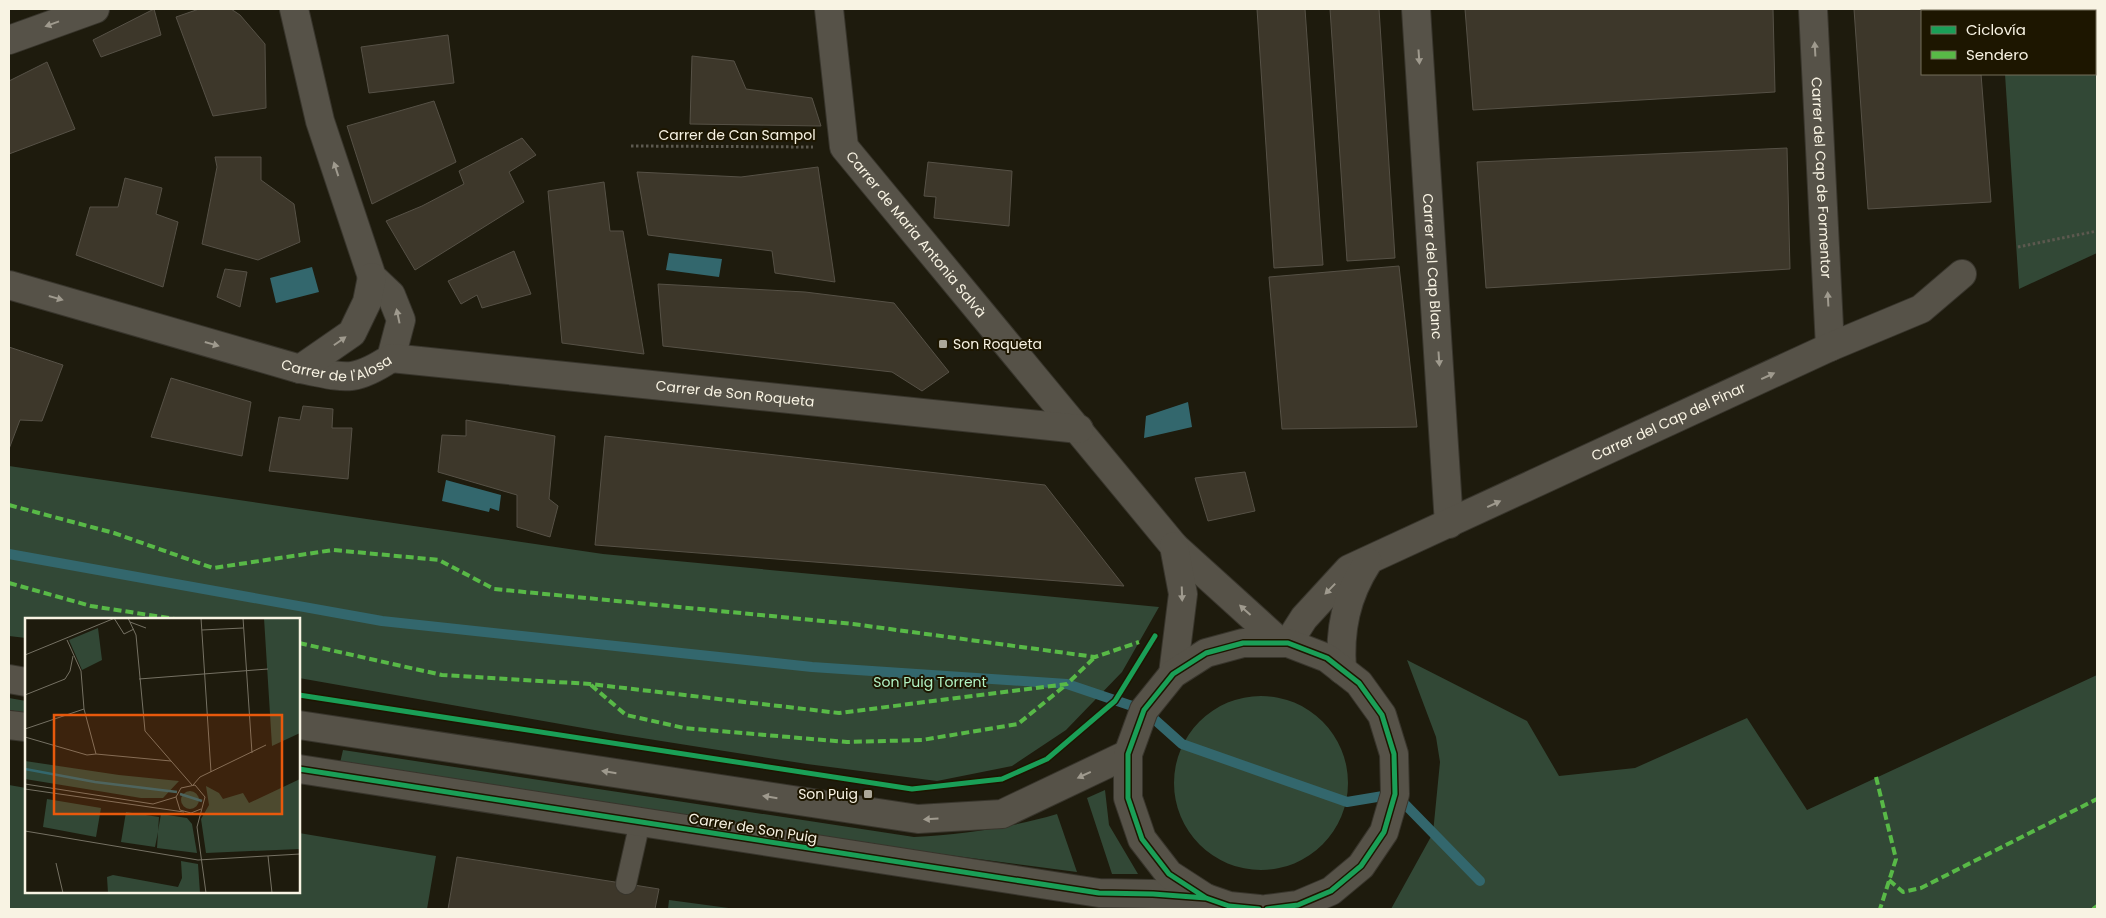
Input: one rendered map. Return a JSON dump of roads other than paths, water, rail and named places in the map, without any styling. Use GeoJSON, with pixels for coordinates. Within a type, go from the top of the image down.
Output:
{"type":"FeatureCollection","features":[{"type":"Feature","properties":{"kind":"street"},"geometry":{"type":"LineString","coordinates":[[9,40],[95,9]]}},
{"type":"Feature","properties":{"kind":"street","name":"Carrer de l'Alosa"},"geometry":{"type":"LineString","coordinates":[[9,285],[300,369],[346,378],[370,372],[391,358],[401,320],[391,295],[372,277],[320,121],[294,9]]}},
{"type":"Feature","properties":{"kind":"street","name":"Carrer de Maria Antonia Salvà"},"geometry":{"type":"LineString","coordinates":[[829,9],[844,147],[1174,546],[1285,643]]}},
{"type":"Feature","properties":{"kind":"street","name":"Carrer del Cap Blanc"},"geometry":{"type":"LineString","coordinates":[[1416,9],[1449,524]]}},
{"type":"Feature","properties":{"kind":"street","name":"Carrer del Cap de Formentor"},"geometry":{"type":"LineString","coordinates":[[1813,9],[1830,347]]}},
{"type":"Feature","properties":{"kind":"street","name":"Carrer del Cap del Pinar"},"geometry":{"type":"LineString","coordinates":[[1285,643],[1304,618],[1350,570],[1830,347],[1921,309],[1962,274]]}},
{"type":"Feature","properties":{"kind":"street"},"geometry":{"type":"LineString","coordinates":[[300,369],[352,333],[367,302],[372,277]]}},
{"type":"Feature","properties":{"kind":"street","name":"Carrer de Son Roqueta"},"geometry":{"type":"LineString","coordinates":[[391,358],[1079,429]]}},
{"type":"Feature","properties":{"kind":"street","name":"Carrer de Maria Antonia Salvà"},"geometry":{"type":"LineString","coordinates":[[1173,674],[1183,594],[1174,546]]}},
{"type":"Feature","properties":{"kind":"street"},"geometry":{"type":"LineString","coordinates":[[1342,670],[1340,644],[1346,612],[1358,577],[1369,561]]}},
{"type":"Feature","properties":{"kind":"street"},"geometry":{"type":"LineString","coordinates":[[1222,904],[1169,874],[1142,839],[1128,798],[1128,754],[1144,710],[1173,674],[1206,653],[1243,643],[1285,643],[1327,658],[1359,682],[1382,715],[1394,754],[1395,794],[1384,832],[1361,866],[1342,909]]}},
{"type":"Feature","properties":{"kind":"street"},"geometry":{"type":"LineString","coordinates":[[9,679],[25,682]]}},
{"type":"Feature","properties":{"kind":"street"},"geometry":{"type":"LineString","coordinates":[[9,724],[25,727]]}},
{"type":"Feature","properties":{"kind":"street"},"geometry":{"type":"LineString","coordinates":[[300,725],[918,819],[1002,814],[1128,754]]}},
{"type":"Feature","properties":{"kind":"street","name":"Carrer de Son Puig"},"geometry":{"type":"LineString","coordinates":[[300,770],[1099,893],[1153,894],[1259,909]]}},
{"type":"Feature","properties":{"kind":"street"},"geometry":{"type":"LineString","coordinates":[[1267,909],[1298,905],[1331,891],[1361,866]]}},
{"type":"Feature","properties":{"kind":"lane"},"geometry":{"type":"LineString","coordinates":[[626,884],[640,822]]}},
{"type":"Feature","properties":{"kind":"water"},"geometry":{"type":"Polygon","coordinates":[[[669,253],[722,259],[719,277],[666,270],[669,253]]]}},
{"type":"Feature","properties":{"kind":"water"},"geometry":{"type":"Polygon","coordinates":[[[312,267],[319,292],[276,303],[270,278],[312,267]]]}},
{"type":"Feature","properties":{"kind":"water"},"geometry":{"type":"Polygon","coordinates":[[[1188,402],[1192,427],[1144,438],[1146,416],[1188,402]]]}},
{"type":"Feature","properties":{"kind":"water"},"geometry":{"type":"Polygon","coordinates":[[[446,480],[501,495],[499,511],[490,508],[489,512],[442,501],[446,480]]]}},
{"type":"Feature","properties":{"kind":"waterway"},"geometry":{"type":"LineString","coordinates":[[9,554],[382,621],[812,667],[1067,684],[1144,710],[1182,744],[1347,802],[1395,794],[1480,881]]}},
{"type":"Feature","properties":{"kind":"place","name":"Son Roqueta"},"geometry":{"type":"Point","coordinates":[943,344]}},
{"type":"Feature","properties":{"kind":"place","name":"Son Puig"},"geometry":{"type":"Point","coordinates":[868,794]}},
{"type":"Feature","properties":{"kind":"park label","name":"Son Puig Torrent"},"geometry":{"type":"Point","coordinates":[930,682]}}]}
